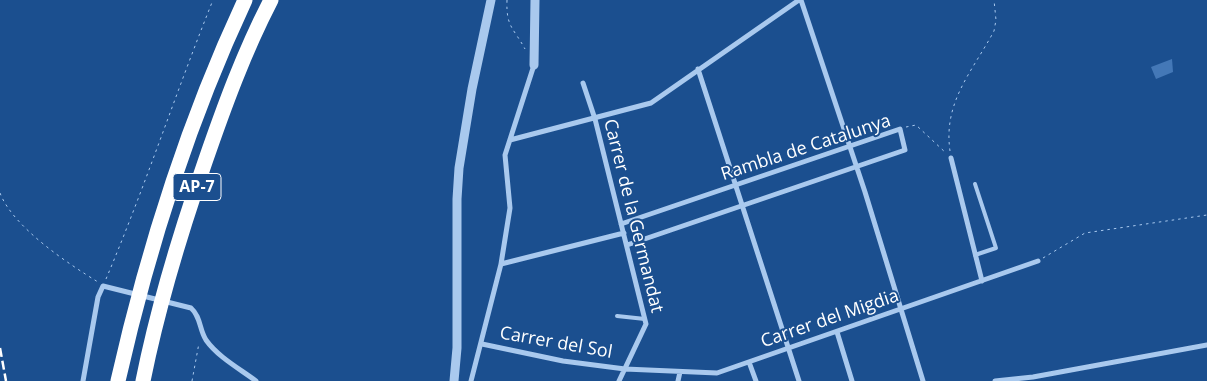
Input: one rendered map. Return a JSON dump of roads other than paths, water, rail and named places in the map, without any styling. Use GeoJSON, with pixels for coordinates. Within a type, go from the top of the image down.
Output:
{"type":"FeatureCollection","features":[{"type":"Feature","properties":{"kind":"highway","name":"AP-7"},"geometry":{"type":"LineString","coordinates":[[118,381],[153,238],[198,108],[245,0]]}},
{"type":"Feature","properties":{"kind":"highway","name":"AP-7"},"geometry":{"type":"LineString","coordinates":[[143,381],[159,307],[179,237],[229,93],[271,0]]}},
{"type":"Feature","properties":{"kind":"street"},"geometry":{"type":"LineString","coordinates":[[454,381],[457,348],[457,199],[459,168],[491,0]]}},
{"type":"Feature","properties":{"kind":"street"},"geometry":{"type":"LineString","coordinates":[[471,381],[501,264],[510,208],[505,155],[534,65],[535,0]]}},
{"type":"Feature","properties":{"kind":"street"},"geometry":{"type":"LineString","coordinates":[[510,140],[651,103],[800,0],[857,166],[923,381]]}},
{"type":"Feature","properties":{"kind":"street"},"geometry":{"type":"LineString","coordinates":[[698,69],[799,381]]}},
{"type":"Feature","properties":{"kind":"street","name":"Carrer de la Germandat"},"geometry":{"type":"LineString","coordinates":[[583,83],[595,119],[646,324],[619,381]]}},
{"type":"Feature","properties":{"kind":"street","name":"Rambla de Catalunya"},"geometry":{"type":"LineString","coordinates":[[621,224],[900,129],[905,150],[627,245]]}},
{"type":"Feature","properties":{"kind":"street"},"geometry":{"type":"LineString","coordinates":[[950,158],[982,281]]}},
{"type":"Feature","properties":{"kind":"street"},"geometry":{"type":"LineString","coordinates":[[501,264],[624,233]]}},
{"type":"Feature","properties":{"kind":"street","name":"Carrer del Migdia"},"geometry":{"type":"LineString","coordinates":[[625,370],[717,373],[1038,261]]}},
{"type":"Feature","properties":{"kind":"street"},"geometry":{"type":"LineString","coordinates":[[83,381],[98,297],[103,286],[118,288],[191,308],[198,316],[202,331],[212,347],[256,381]]}},
{"type":"Feature","properties":{"kind":"street"},"geometry":{"type":"LineString","coordinates":[[837,332],[852,381]]}},
{"type":"Feature","properties":{"kind":"street","name":"Carrer del Sol"},"geometry":{"type":"LineString","coordinates":[[482,344],[563,361],[625,370]]}},
{"type":"Feature","properties":{"kind":"street"},"geometry":{"type":"LineString","coordinates":[[995,381],[1033,377],[1207,345]]}},
{"type":"Feature","properties":{"kind":"street"},"geometry":{"type":"LineString","coordinates":[[750,362],[756,381]]}},
{"type":"Feature","properties":{"kind":"street"},"geometry":{"type":"LineString","coordinates":[[678,381],[680,372]]}},
{"type":"Feature","properties":{"kind":"lane"},"geometry":{"type":"LineString","coordinates":[[975,255],[996,248],[976,184]]}},
{"type":"Feature","properties":{"kind":"lane"},"geometry":{"type":"LineString","coordinates":[[617,316],[645,319]]}},
{"type":"Feature","properties":{"kind":"railway"},"geometry":{"type":"LineString","coordinates":[[0,348],[6,381]]}}]}
